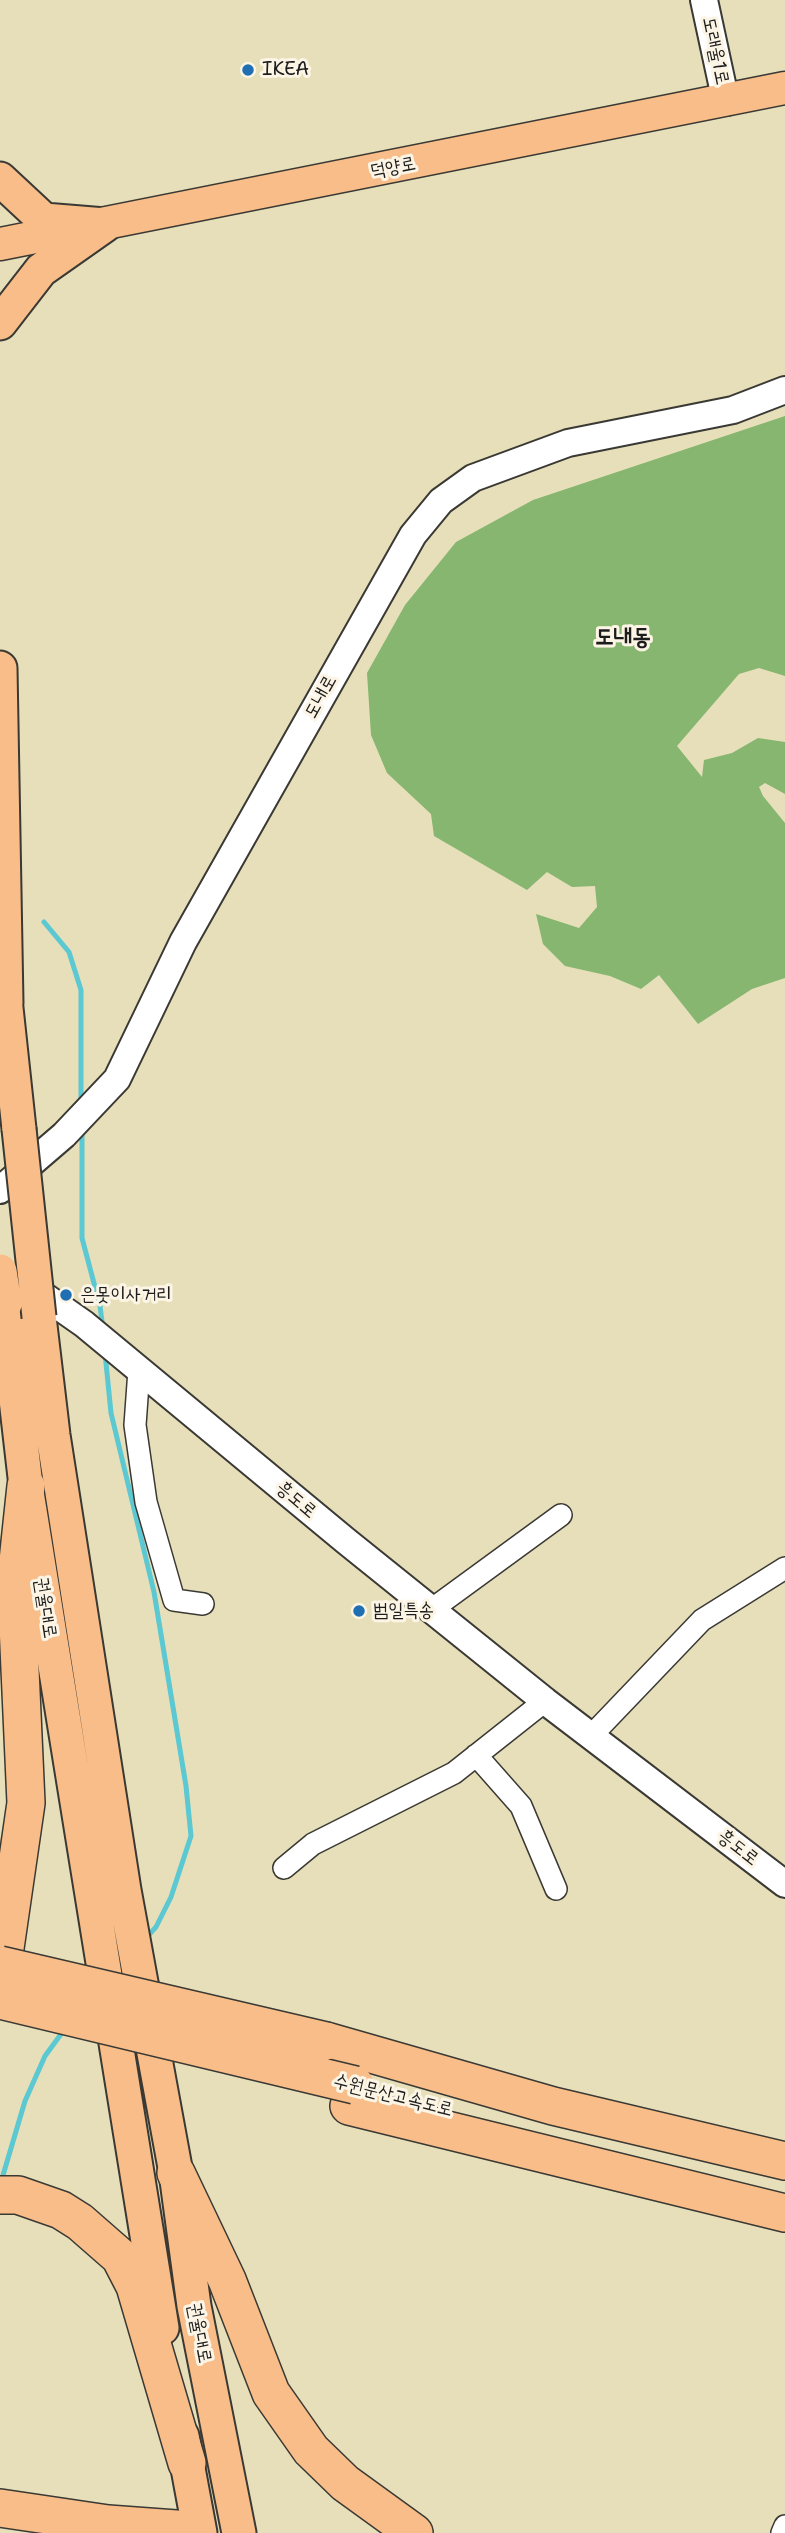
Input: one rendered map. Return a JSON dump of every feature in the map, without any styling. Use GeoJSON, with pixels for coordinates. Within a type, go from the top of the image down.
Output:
{"type":"FeatureCollection","features":[{"type":"Feature","properties":{"kind":"highway"},"geometry":{"type":"LineString","coordinates":[[0,180],[44,220],[105,225]]}},
{"type":"Feature","properties":{"kind":"highway"},"geometry":{"type":"LineString","coordinates":[[0,323],[41,270],[105,225]]}},
{"type":"Feature","properties":{"kind":"highway"},"geometry":{"type":"LineString","coordinates":[[0,668],[6,1003]]}},
{"type":"Feature","properties":{"kind":"highway"},"geometry":{"type":"LineString","coordinates":[[0,949],[6,1003]]}},
{"type":"Feature","properties":{"kind":"highway","name":"권율대로"},"geometry":{"type":"LineString","coordinates":[[6,1003],[53,1435],[124,1890],[176,2173],[194,2306],[239,2533]]}},
{"type":"Feature","properties":{"kind":"highway","name":"권율대로"},"geometry":{"type":"LineString","coordinates":[[0,1271],[26,1486],[135,2154],[152,2274],[187,2463],[188,2531]]}},
{"type":"Feature","properties":{"kind":"highway"},"geometry":{"type":"LineString","coordinates":[[0,1962],[5,1948],[26,1803],[16,1580],[26,1486]]}},
{"type":"Feature","properties":{"kind":"highway","name":"수원문산고속도로"},"geometry":{"type":"LineString","coordinates":[[0,1962],[326,2041],[553,2106],[785,2161]]}},
{"type":"Feature","properties":{"kind":"highway","name":"수원문산고속도로"},"geometry":{"type":"LineString","coordinates":[[0,2000],[352,2096],[785,2198]]}},
{"type":"Feature","properties":{"kind":"highway"},"geometry":{"type":"LineString","coordinates":[[0,2020],[352,2096],[785,2213]]}},
{"type":"Feature","properties":{"kind":"highway"},"geometry":{"type":"LineString","coordinates":[[176,2173],[228,2280],[271,2393],[311,2450],[336,2475],[414,2533]]}},
{"type":"Feature","properties":{"kind":"highway"},"geometry":{"type":"LineString","coordinates":[[0,2195],[18,2196],[61,2210],[80,2222],[120,2257],[135,2286],[187,2463]]}},
{"type":"Feature","properties":{"kind":"highway"},"geometry":{"type":"LineString","coordinates":[[0,2508],[95,2522],[188,2531]]}},
{"type":"Feature","properties":{"kind":"highway"},"geometry":{"type":"LineString","coordinates":[[0,2532],[7,2533]]}},
{"type":"Feature","properties":{"kind":"main road","name":"덕양로"},"geometry":{"type":"LineString","coordinates":[[0,244],[726,102],[785,88]]}},
{"type":"Feature","properties":{"kind":"street","name":"도래울1로"},"geometry":{"type":"LineString","coordinates":[[704,0],[726,102]]}},
{"type":"Feature","properties":{"kind":"street","name":"도내로"},"geometry":{"type":"LineString","coordinates":[[0,1190],[64,1135],[117,1079],[183,942],[413,535],[441,501],[473,478],[568,443],[733,410],[785,390]]}},
{"type":"Feature","properties":{"kind":"street","name":"흥도로"},"geometry":{"type":"LineString","coordinates":[[0,1265],[84,1324],[431,1610],[545,1701],[785,1884]]}},
{"type":"Feature","properties":{"kind":"street"},"geometry":{"type":"LineString","coordinates":[[134,1366],[135,1424],[146,1502],[174,1600],[203,1604]]}},
{"type":"Feature","properties":{"kind":"street"},"geometry":{"type":"LineString","coordinates":[[431,1610],[561,1515]]}},
{"type":"Feature","properties":{"kind":"street"},"geometry":{"type":"LineString","coordinates":[[592,1735],[702,1620],[785,1568]]}},
{"type":"Feature","properties":{"kind":"street"},"geometry":{"type":"LineString","coordinates":[[284,1868],[313,1844],[454,1773],[545,1701]]}},
{"type":"Feature","properties":{"kind":"street"},"geometry":{"type":"LineString","coordinates":[[476,1755],[521,1806],[556,1889]]}},
{"type":"Feature","properties":{"kind":"street"},"geometry":{"type":"LineString","coordinates":[[782,2533],[785,2526]]}},
{"type":"Feature","properties":{"kind":"green space"},"geometry":{"type":"Polygon","coordinates":[[[785,416],[785,676],[759,668],[739,674],[677,746],[702,777],[704,760],[732,753],[758,738],[785,742],[785,794],[765,783],[759,787],[785,823],[785,978],[752,989],[698,1024],[659,975],[641,989],[610,976],[565,966],[543,944],[536,914],[579,928],[597,907],[595,886],[572,887],[547,872],[527,890],[434,836],[431,814],[387,773],[371,735],[367,673],[405,605],[456,542],[533,500],[785,416]]]}},
{"type":"Feature","properties":{"kind":"waterway"},"geometry":{"type":"LineString","coordinates":[[44,922],[69,952],[81,990],[81,1104]]}},
{"type":"Feature","properties":{"kind":"waterway"},"geometry":{"type":"LineString","coordinates":[[82,1131],[82,1238],[100,1306],[103,1329]]}},
{"type":"Feature","properties":{"kind":"waterway"},"geometry":{"type":"LineString","coordinates":[[105,1353],[111,1413],[154,1592],[186,1786],[191,1836],[171,1897],[156,1927],[145,1939]]}},
{"type":"Feature","properties":{"kind":"waterway"},"geometry":{"type":"LineString","coordinates":[[1,2182],[25,2101],[45,2056],[64,2030]]}},
{"type":"Feature","properties":{"kind":"place","name":"IKEA"},"geometry":{"type":"Point","coordinates":[248,70]}},
{"type":"Feature","properties":{"kind":"place","name":"은못이사거리"},"geometry":{"type":"Point","coordinates":[66,1295]}},
{"type":"Feature","properties":{"kind":"place","name":"범일특송"},"geometry":{"type":"Point","coordinates":[359,1611]}},
{"type":"Feature","properties":{"kind":"district","name":"도내동"},"geometry":{"type":"Point","coordinates":[623,638]}}]}
